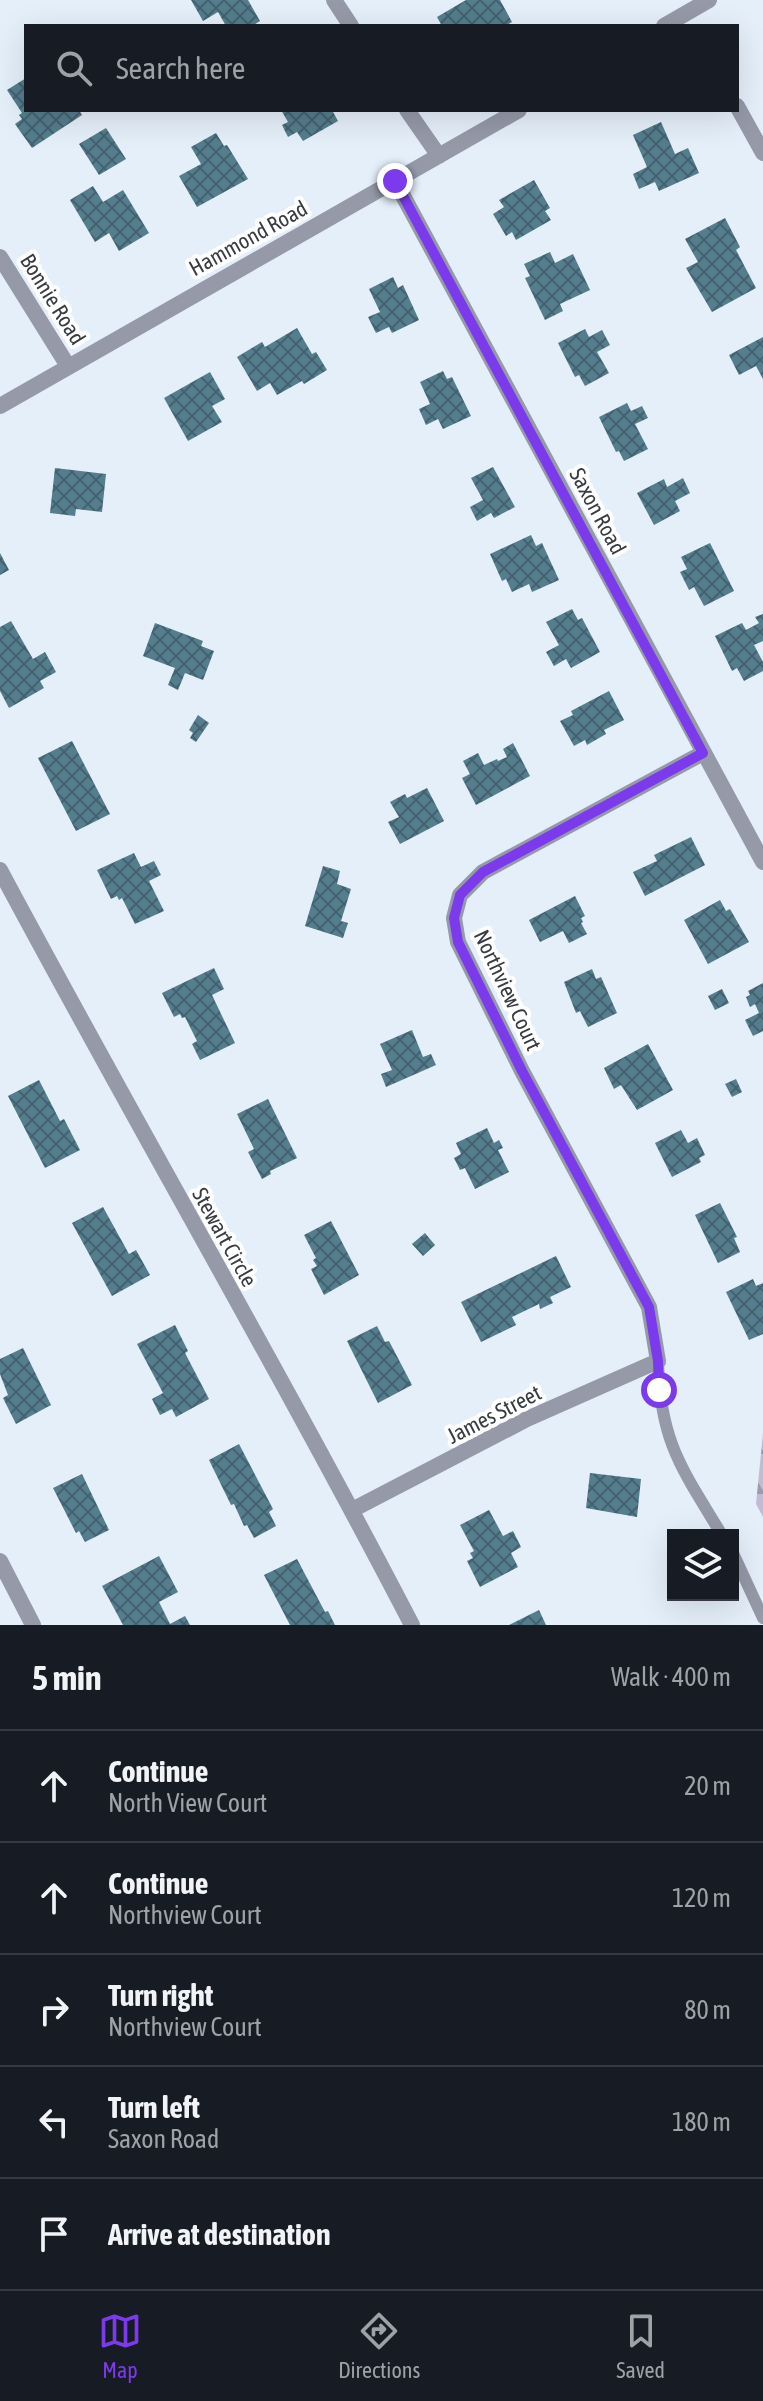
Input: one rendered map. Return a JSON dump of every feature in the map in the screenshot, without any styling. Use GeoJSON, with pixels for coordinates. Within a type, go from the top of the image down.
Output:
{"type":"FeatureCollection","features":[{"type":"Feature","properties":{"kind":"street"},"geometry":{"type":"LineString","coordinates":[[334,0],[350,24]]}},
{"type":"Feature","properties":{"kind":"street"},"geometry":{"type":"LineString","coordinates":[[690,19],[709,0]]}},
{"type":"Feature","properties":{"kind":"street"},"geometry":{"type":"LineString","coordinates":[[739,110],[763,153]]}},
{"type":"Feature","properties":{"kind":"street"},"geometry":{"type":"LineString","coordinates":[[408,112],[439,156]]}},
{"type":"Feature","properties":{"kind":"street","name":"Hammond Road"},"geometry":{"type":"LineString","coordinates":[[0,406],[516,112]]}},
{"type":"Feature","properties":{"kind":"street","name":"Saxon Road"},"geometry":{"type":"LineString","coordinates":[[395,181],[763,862]]}},
{"type":"Feature","properties":{"kind":"street","name":"Bonnie Road"},"geometry":{"type":"LineString","coordinates":[[0,257],[68,366]]}},
{"type":"Feature","properties":{"kind":"street","name":"Northview Court"},"geometry":{"type":"LineString","coordinates":[[658,1361],[649,1307],[503,1033],[458,942],[454,918],[460,895],[483,872],[703,753]]}},
{"type":"Feature","properties":{"kind":"street","name":"Stewart Circle"},"geometry":{"type":"LineString","coordinates":[[0,870],[95,1048],[352,1510],[412,1625]]}},
{"type":"Feature","properties":{"kind":"street","name":"James Street"},"geometry":{"type":"LineString","coordinates":[[352,1510],[527,1419],[658,1361]]}},
{"type":"Feature","properties":{"kind":"street"},"geometry":{"type":"LineString","coordinates":[[0,1561],[33,1625]]}},
{"type":"Feature","properties":{"kind":"lane"},"geometry":{"type":"LineString","coordinates":[[658,1361],[661,1410],[667,1436],[684,1474],[718,1529]]}},
{"type":"Feature","properties":{"kind":"lane"},"geometry":{"type":"LineString","coordinates":[[739,1566],[763,1618]]}},
{"type":"Feature","properties":{"kind":"green space"},"geometry":{"type":"Polygon","coordinates":[[[763,1433],[763,1517],[756,1504],[763,1433]]]}},
{"type":"Feature","properties":{"kind":"building"},"geometry":{"type":"Polygon","coordinates":[[[191,0],[248,0],[260,21],[255,24],[225,24],[218,12],[203,21],[191,0]]]}},
{"type":"Feature","properties":{"kind":"building"},"geometry":{"type":"Polygon","coordinates":[[[466,0],[500,0],[512,22],[441,24],[437,17],[466,0]]]}},
{"type":"Feature","properties":{"kind":"building"},"geometry":{"type":"Polygon","coordinates":[[[24,79],[24,112],[80,112],[82,115],[32,148],[15,124],[22,119],[19,115],[22,113],[7,90],[24,79]]]}},
{"type":"Feature","properties":{"kind":"building"},"geometry":{"type":"Polygon","coordinates":[[[282,112],[333,112],[338,121],[303,141],[297,132],[288,137],[282,125],[288,122],[282,112]]]}},
{"type":"Feature","properties":{"kind":"building"},"geometry":{"type":"Polygon","coordinates":[[[661,122],[675,154],[688,148],[699,173],[659,191],[655,182],[639,189],[633,174],[647,167],[633,135],[661,122]]]}},
{"type":"Feature","properties":{"kind":"building"},"geometry":{"type":"Polygon","coordinates":[[[106,128],[126,159],[99,175],[79,144],[106,128]]]}},
{"type":"Feature","properties":{"kind":"building"},"geometry":{"type":"Polygon","coordinates":[[[216,133],[248,179],[197,207],[179,176],[201,164],[191,147],[216,133]]]}},
{"type":"Feature","properties":{"kind":"building"},"geometry":{"type":"Polygon","coordinates":[[[534,180],[550,208],[545,211],[551,220],[516,240],[512,232],[506,236],[493,214],[504,207],[499,200],[534,180]]]}},
{"type":"Feature","properties":{"kind":"building"},"geometry":{"type":"Polygon","coordinates":[[[93,186],[103,202],[123,190],[149,233],[119,251],[109,233],[95,242],[70,200],[93,186]]]}},
{"type":"Feature","properties":{"kind":"building"},"geometry":{"type":"Polygon","coordinates":[[[725,218],[740,247],[736,250],[756,288],[712,312],[686,268],[698,262],[685,239],[725,218]]]}},
{"type":"Feature","properties":{"kind":"building"},"geometry":{"type":"Polygon","coordinates":[[[550,252],[555,263],[573,254],[590,290],[560,304],[563,311],[545,320],[525,278],[530,276],[524,264],[550,252]]]}},
{"type":"Feature","properties":{"kind":"building"},"geometry":{"type":"Polygon","coordinates":[[[393,277],[398,288],[403,285],[419,320],[392,333],[389,327],[376,333],[368,317],[380,312],[369,289],[393,277]]]}},
{"type":"Feature","properties":{"kind":"building"},"geometry":{"type":"Polygon","coordinates":[[[297,328],[312,354],[316,352],[327,370],[277,395],[270,383],[257,391],[237,357],[262,342],[265,347],[297,328]]]}},
{"type":"Feature","properties":{"kind":"building"},"geometry":{"type":"Polygon","coordinates":[[[585,329],[589,337],[602,330],[610,345],[597,352],[609,373],[585,386],[579,375],[575,377],[558,343],[585,329]]]}},
{"type":"Feature","properties":{"kind":"building"},"geometry":{"type":"Polygon","coordinates":[[[763,337],[763,379],[756,366],[739,375],[729,355],[763,337]]]}},
{"type":"Feature","properties":{"kind":"building"},"geometry":{"type":"Polygon","coordinates":[[[443,371],[447,379],[452,377],[471,416],[443,429],[438,419],[426,425],[419,409],[430,404],[420,382],[443,371]]]}},
{"type":"Feature","properties":{"kind":"building"},"geometry":{"type":"Polygon","coordinates":[[[210,372],[225,399],[212,406],[222,422],[188,441],[164,398],[210,372]]]}},
{"type":"Feature","properties":{"kind":"building"},"geometry":{"type":"Polygon","coordinates":[[[627,403],[631,411],[642,406],[648,418],[635,424],[648,449],[624,461],[619,451],[616,452],[599,417],[627,403]]]}},
{"type":"Feature","properties":{"kind":"building"},"geometry":{"type":"Polygon","coordinates":[[[493,467],[515,507],[494,518],[491,513],[477,521],[470,507],[483,500],[471,478],[493,467]]]}},
{"type":"Feature","properties":{"kind":"building"},"geometry":{"type":"Polygon","coordinates":[[[55,468],[106,474],[102,512],[76,509],[75,516],[50,513],[55,468]]]}},
{"type":"Feature","properties":{"kind":"building"},"geometry":{"type":"Polygon","coordinates":[[[683,478],[690,493],[675,501],[680,511],[654,525],[637,493],[664,479],[667,487],[683,478]]]}},
{"type":"Feature","properties":{"kind":"building"},"geometry":{"type":"Polygon","coordinates":[[[531,535],[536,546],[542,543],[559,580],[532,592],[529,584],[512,592],[506,579],[502,581],[490,554],[531,535]]]}},
{"type":"Feature","properties":{"kind":"building"},"geometry":{"type":"Polygon","coordinates":[[[710,543],[734,591],[704,606],[694,587],[689,590],[680,572],[687,569],[681,557],[710,543]]]}},
{"type":"Feature","properties":{"kind":"building"},"geometry":{"type":"Polygon","coordinates":[[[0,553],[9,570],[0,575],[0,553]]]}},
{"type":"Feature","properties":{"kind":"building"},"geometry":{"type":"Polygon","coordinates":[[[572,609],[578,620],[582,618],[600,652],[571,668],[566,659],[554,666],[546,652],[559,645],[546,622],[572,609]]]}},
{"type":"Feature","properties":{"kind":"building"},"geometry":{"type":"Polygon","coordinates":[[[763,614],[763,641],[754,645],[763,662],[763,671],[744,681],[737,668],[732,671],[715,636],[742,623],[746,630],[759,623],[755,617],[763,614]]]}},
{"type":"Feature","properties":{"kind":"building"},"geometry":{"type":"Polygon","coordinates":[[[11,621],[33,659],[45,652],[56,672],[40,681],[44,688],[9,708],[0,691],[0,627],[11,621]]]}},
{"type":"Feature","properties":{"kind":"building"},"geometry":{"type":"Polygon","coordinates":[[[155,623],[203,641],[201,646],[214,651],[203,680],[185,673],[178,690],[168,685],[175,668],[143,656],[155,623]]]}},
{"type":"Feature","properties":{"kind":"building"},"geometry":{"type":"Polygon","coordinates":[[[609,691],[624,720],[604,730],[606,734],[587,745],[585,740],[574,746],[560,721],[573,715],[571,711],[609,691]]]}},
{"type":"Feature","properties":{"kind":"building"},"geometry":{"type":"Polygon","coordinates":[[[198,715],[209,723],[196,742],[190,738],[193,733],[189,730],[198,715]]]}},
{"type":"Feature","properties":{"kind":"building"},"geometry":{"type":"Polygon","coordinates":[[[72,741],[110,814],[76,831],[38,758],[72,741]]]}},
{"type":"Feature","properties":{"kind":"building"},"geometry":{"type":"Polygon","coordinates":[[[513,743],[530,776],[476,805],[462,778],[470,774],[463,761],[478,753],[484,765],[498,761],[507,757],[503,749],[513,743]]]}},
{"type":"Feature","properties":{"kind":"building"},"geometry":{"type":"Polygon","coordinates":[[[427,788],[444,821],[400,844],[388,822],[399,817],[390,802],[427,788]]]}},
{"type":"Feature","properties":{"kind":"building"},"geometry":{"type":"Polygon","coordinates":[[[691,837],[705,865],[645,896],[633,872],[657,861],[654,855],[691,837]]]}},
{"type":"Feature","properties":{"kind":"building"},"geometry":{"type":"Polygon","coordinates":[[[134,853],[141,867],[154,861],[161,875],[149,881],[164,911],[135,924],[122,898],[119,900],[117,896],[111,899],[97,870],[134,853]]]}},
{"type":"Feature","properties":{"kind":"building"},"geometry":{"type":"Polygon","coordinates":[[[323,866],[340,871],[337,884],[351,889],[341,921],[348,923],[343,938],[305,926],[323,866]]]}},
{"type":"Feature","properties":{"kind":"building"},"geometry":{"type":"Polygon","coordinates":[[[575,896],[585,916],[581,918],[581,923],[587,934],[569,943],[563,931],[540,942],[529,920],[575,896]]]}},
{"type":"Feature","properties":{"kind":"building"},"geometry":{"type":"Polygon","coordinates":[[[720,900],[726,911],[730,909],[749,942],[708,964],[684,920],[720,900]]]}},
{"type":"Feature","properties":{"kind":"building"},"geometry":{"type":"Polygon","coordinates":[[[214,968],[224,989],[212,995],[235,1043],[200,1060],[192,1044],[197,1041],[185,1017],[182,1018],[180,1014],[174,1017],[162,993],[214,968]]]}},
{"type":"Feature","properties":{"kind":"building"},"geometry":{"type":"Polygon","coordinates":[[[592,969],[596,979],[601,977],[617,1013],[588,1027],[580,1011],[576,1013],[564,982],[592,969]]]}},
{"type":"Feature","properties":{"kind":"building"},"geometry":{"type":"Polygon","coordinates":[[[763,983],[763,1031],[753,1036],[745,1020],[759,1013],[755,1004],[750,1007],[746,997],[750,995],[748,991],[763,983]]]}},
{"type":"Feature","properties":{"kind":"building"},"geometry":{"type":"Polygon","coordinates":[[[722,989],[729,1003],[715,1010],[708,996],[722,989]]]}},
{"type":"Feature","properties":{"kind":"building"},"geometry":{"type":"Polygon","coordinates":[[[412,1030],[423,1057],[431,1054],[436,1065],[386,1087],[381,1074],[392,1070],[380,1044],[412,1030]]]}},
{"type":"Feature","properties":{"kind":"building"},"geometry":{"type":"Polygon","coordinates":[[[648,1044],[673,1090],[637,1110],[621,1085],[614,1089],[604,1068],[648,1044]]]}},
{"type":"Feature","properties":{"kind":"building"},"geometry":{"type":"Polygon","coordinates":[[[736,1079],[742,1092],[732,1097],[725,1084],[736,1079]]]}},
{"type":"Feature","properties":{"kind":"building"},"geometry":{"type":"Polygon","coordinates":[[[39,1080],[60,1121],[64,1119],[80,1150],[45,1168],[8,1096],[39,1080]]]}},
{"type":"Feature","properties":{"kind":"building"},"geometry":{"type":"Polygon","coordinates":[[[268,1099],[297,1158],[270,1171],[271,1174],[262,1179],[248,1152],[254,1149],[237,1114],[268,1099]]]}},
{"type":"Feature","properties":{"kind":"building"},"geometry":{"type":"Polygon","coordinates":[[[487,1128],[494,1143],[499,1140],[503,1148],[498,1150],[509,1172],[475,1189],[465,1168],[460,1170],[454,1158],[461,1154],[456,1143],[487,1128]]]}},
{"type":"Feature","properties":{"kind":"building"},"geometry":{"type":"Polygon","coordinates":[[[681,1130],[688,1143],[697,1138],[705,1155],[699,1158],[701,1162],[672,1177],[655,1143],[681,1130]]]}},
{"type":"Feature","properties":{"kind":"building"},"geometry":{"type":"Polygon","coordinates":[[[720,1203],[737,1237],[734,1238],[740,1252],[718,1263],[695,1215],[720,1203]]]}},
{"type":"Feature","properties":{"kind":"building"},"geometry":{"type":"Polygon","coordinates":[[[103,1207],[129,1254],[136,1250],[150,1275],[112,1296],[72,1223],[103,1207]]]}},
{"type":"Feature","properties":{"kind":"building"},"geometry":{"type":"Polygon","coordinates":[[[331,1221],[359,1275],[324,1295],[311,1269],[317,1266],[313,1260],[316,1258],[304,1235],[331,1221]]]}},
{"type":"Feature","properties":{"kind":"building"},"geometry":{"type":"Polygon","coordinates":[[[425,1233],[435,1245],[423,1256],[412,1244],[425,1233]]]}},
{"type":"Feature","properties":{"kind":"building"},"geometry":{"type":"Polygon","coordinates":[[[556,1256],[571,1287],[550,1297],[553,1303],[540,1309],[539,1304],[512,1317],[516,1325],[481,1342],[461,1302],[556,1256]]]}},
{"type":"Feature","properties":{"kind":"building"},"geometry":{"type":"Polygon","coordinates":[[[753,1279],[756,1286],[763,1283],[763,1334],[749,1340],[726,1292],[753,1279]]]}},
{"type":"Feature","properties":{"kind":"building"},"geometry":{"type":"Polygon","coordinates":[[[175,1325],[188,1351],[185,1353],[209,1399],[176,1417],[172,1409],[160,1415],[152,1399],[163,1393],[137,1344],[175,1325]]]}},
{"type":"Feature","properties":{"kind":"building"},"geometry":{"type":"Polygon","coordinates":[[[377,1326],[385,1342],[389,1341],[412,1385],[378,1403],[347,1341],[377,1326]]]}},
{"type":"Feature","properties":{"kind":"building"},"geometry":{"type":"Polygon","coordinates":[[[23,1348],[51,1405],[16,1424],[3,1398],[8,1395],[0,1374],[0,1359],[23,1348]]]}},
{"type":"Feature","properties":{"kind":"building"},"geometry":{"type":"Polygon","coordinates":[[[239,1444],[273,1509],[269,1512],[276,1526],[254,1538],[247,1525],[244,1526],[234,1504],[231,1505],[209,1460],[239,1444]]]}},
{"type":"Feature","properties":{"kind":"building"},"geometry":{"type":"Polygon","coordinates":[[[590,1473],[641,1479],[637,1517],[586,1508],[590,1473]]]}},
{"type":"Feature","properties":{"kind":"building"},"geometry":{"type":"Polygon","coordinates":[[[82,1474],[109,1530],[85,1542],[79,1531],[76,1533],[53,1488],[82,1474]]]}},
{"type":"Feature","properties":{"kind":"building"},"geometry":{"type":"Polygon","coordinates":[[[489,1510],[503,1536],[513,1531],[521,1547],[511,1553],[518,1567],[480,1587],[467,1561],[473,1558],[470,1553],[474,1551],[460,1525],[489,1510]]]}},
{"type":"Feature","properties":{"kind":"building"},"geometry":{"type":"Polygon","coordinates":[[[159,1556],[178,1592],[159,1602],[170,1624],[185,1616],[190,1625],[123,1625],[102,1586],[159,1556]]]}},
{"type":"Feature","properties":{"kind":"building"},"geometry":{"type":"Polygon","coordinates":[[[297,1559],[335,1625],[290,1625],[264,1575],[297,1559]]]}},
{"type":"Feature","properties":{"kind":"building"},"geometry":{"type":"Polygon","coordinates":[[[539,1610],[546,1625],[509,1625],[539,1610]]]}},
{"type":"Feature","properties":{"kind":"route"},"geometry":{"type":"LineString","coordinates":[[395,181],[703,753],[483,872],[460,895],[454,918],[458,942],[522,1071],[649,1307],[658,1361],[659,1390]]}}]}
